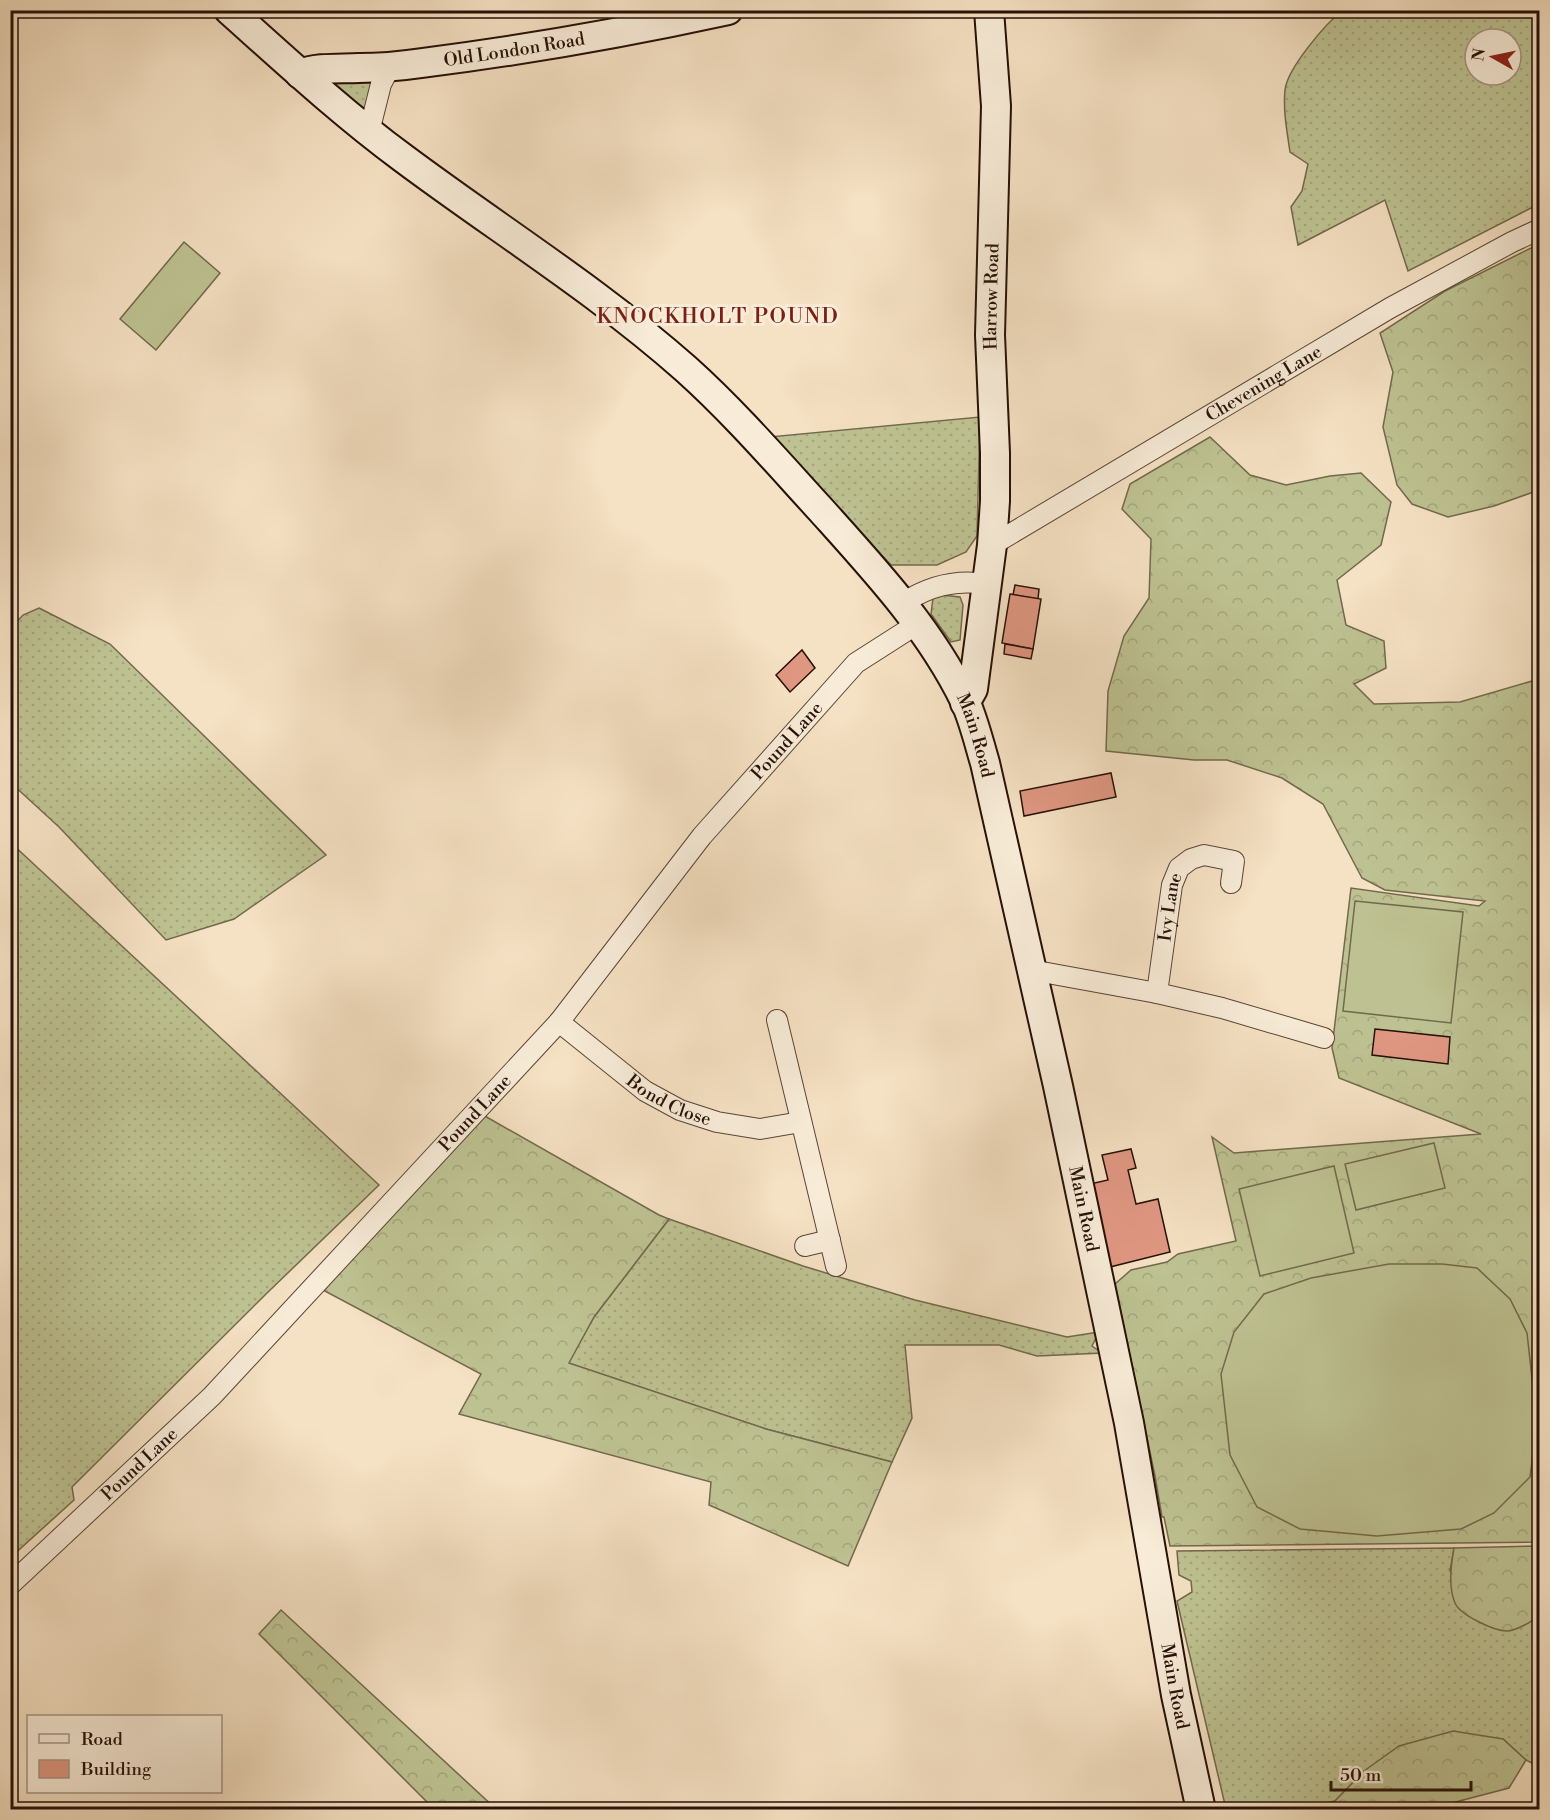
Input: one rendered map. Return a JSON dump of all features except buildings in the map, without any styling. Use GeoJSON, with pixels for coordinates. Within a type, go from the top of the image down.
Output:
{"type":"FeatureCollection","features":[{"type":"Feature","properties":{"kind":"street","name":"Old London Road"},"geometry":{"type":"LineString","coordinates":[[300,74],[315,70],[390,67],[609,35],[728,10]]}},
{"type":"Feature","properties":{"kind":"street","name":"Harrow Road"},"geometry":{"type":"LineString","coordinates":[[965,703],[973,689],[992,545],[995,475],[990,335],[996,122],[989,10]]}},
{"type":"Feature","properties":{"kind":"street","name":"Main Road"},"geometry":{"type":"LineString","coordinates":[[231,11],[300,74],[369,132],[588,290],[688,371],[779,463],[910,613],[945,666],[965,703],[985,764],[1058,1086],[1129,1423],[1176,1695],[1201,1809]]}},
{"type":"Feature","properties":{"kind":"street"},"geometry":{"type":"LineString","coordinates":[[369,132],[381,84],[390,67]]}},
{"type":"Feature","properties":{"kind":"street","name":"Chevening Lane"},"geometry":{"type":"LineString","coordinates":[[992,545],[1390,308],[1512,242],[1539,230]]}},
{"type":"Feature","properties":{"kind":"street","name":"Pound Lane"},"geometry":{"type":"LineString","coordinates":[[10,1585],[212,1396],[559,1022],[702,836],[856,663],[910,613],[926,590],[939,585],[964,581],[986,584]]}},
{"type":"Feature","properties":{"kind":"street","name":"Ivy Lane"},"geometry":{"type":"LineString","coordinates":[[1157,993],[1172,885],[1179,868],[1191,859],[1204,855],[1234,861],[1231,883]]}},
{"type":"Feature","properties":{"kind":"street"},"geometry":{"type":"LineString","coordinates":[[1031,970],[1157,993],[1222,1008],[1324,1038]]}},
{"type":"Feature","properties":{"kind":"street","name":"Bond Close"},"geometry":{"type":"LineString","coordinates":[[559,1022],[645,1091],[680,1110],[717,1122],[760,1129],[801,1122]]}},
{"type":"Feature","properties":{"kind":"street"},"geometry":{"type":"LineString","coordinates":[[784,1029],[801,1122],[836,1266]]}},
{"type":"Feature","properties":{"kind":"street"},"geometry":{"type":"LineString","coordinates":[[805,1246],[830,1240]]}},
{"type":"Feature","properties":{"kind":"green space"},"geometry":{"type":"Polygon","coordinates":[[[1343,10],[1539,11],[1539,204],[1408,271],[1385,200],[1298,245],[1291,207],[1302,191],[1308,164],[1290,152],[1285,113],[1285,90],[1287,81],[1299,59],[1317,36],[1343,10]]]}},
{"type":"Feature","properties":{"kind":"green space"},"geometry":{"type":"Polygon","coordinates":[[[377,77],[367,116],[328,79],[377,77]]]}},
{"type":"Feature","properties":{"kind":"green space"},"geometry":{"type":"Polygon","coordinates":[[[184,242],[220,273],[156,350],[120,319],[184,242]]]}},
{"type":"Feature","properties":{"kind":"green space"},"geometry":{"type":"Polygon","coordinates":[[[1539,244],[1539,490],[1494,506],[1448,517],[1412,504],[1397,485],[1383,427],[1393,372],[1380,333],[1445,291],[1539,244]]]}},
{"type":"Feature","properties":{"kind":"green space"},"geometry":{"type":"Polygon","coordinates":[[[980,417],[977,536],[966,552],[937,565],[891,565],[769,437],[980,417]]]}},
{"type":"Feature","properties":{"kind":"green space"},"geometry":{"type":"Polygon","coordinates":[[[1210,437],[1250,475],[1286,485],[1330,476],[1361,473],[1391,502],[1381,545],[1337,580],[1346,625],[1384,641],[1386,668],[1354,684],[1374,704],[1460,702],[1539,679],[1539,1542],[1170,1546],[1164,1517],[1162,1517],[1115,1284],[1131,1270],[1167,1262],[1178,1254],[1236,1241],[1212,1137],[1234,1153],[1481,1134],[1339,1078],[1332,1048],[1351,888],[1479,906],[1485,901],[1385,890],[1362,878],[1323,804],[1282,778],[1227,760],[1194,760],[1106,751],[1108,691],[1124,636],[1149,598],[1151,539],[1122,509],[1130,484],[1210,437]]]}},
{"type":"Feature","properties":{"kind":"green space"},"geometry":{"type":"Polygon","coordinates":[[[941,595],[960,597],[963,605],[960,640],[951,642],[931,614],[933,598],[941,595]]]}},
{"type":"Feature","properties":{"kind":"green space"},"geometry":{"type":"Polygon","coordinates":[[[39,608],[110,644],[326,855],[234,919],[166,940],[59,827],[11,783],[11,628],[23,615],[39,608]]]}},
{"type":"Feature","properties":{"kind":"green space"},"geometry":{"type":"Polygon","coordinates":[[[10,842],[379,1185],[72,1487],[74,1500],[11,1557],[10,842]]]}},
{"type":"Feature","properties":{"kind":"green space"},"geometry":{"type":"Polygon","coordinates":[[[1355,901],[1463,912],[1451,1023],[1343,1011],[1355,901]]]}},
{"type":"Feature","properties":{"kind":"green space"},"geometry":{"type":"Polygon","coordinates":[[[483,1115],[669,1219],[594,1317],[569,1363],[766,1429],[892,1462],[848,1566],[709,1505],[711,1482],[459,1414],[481,1374],[323,1290],[483,1115]]]}},
{"type":"Feature","properties":{"kind":"green space"},"geometry":{"type":"Polygon","coordinates":[[[1434,1143],[1445,1188],[1356,1210],[1345,1164],[1434,1143]]]}},
{"type":"Feature","properties":{"kind":"green space"},"geometry":{"type":"Polygon","coordinates":[[[1334,1166],[1354,1253],[1260,1276],[1239,1189],[1334,1166]]]}},
{"type":"Feature","properties":{"kind":"green space"},"geometry":{"type":"Polygon","coordinates":[[[669,1219],[803,1266],[915,1300],[1067,1337],[1099,1332],[1092,1346],[1102,1353],[1037,1356],[999,1345],[905,1345],[912,1418],[892,1462],[766,1429],[568,1363],[594,1317],[669,1219]]]}},
{"type":"Feature","properties":{"kind":"green space"},"geometry":{"type":"Polygon","coordinates":[[[1389,1264],[1442,1264],[1477,1268],[1510,1299],[1527,1333],[1537,1424],[1530,1477],[1494,1513],[1461,1529],[1377,1536],[1300,1529],[1257,1507],[1230,1455],[1221,1374],[1234,1332],[1264,1294],[1311,1278],[1389,1264]]]}},
{"type":"Feature","properties":{"kind":"green space"},"geometry":{"type":"Polygon","coordinates":[[[1539,1546],[1539,1615],[1537,1617],[1507,1631],[1478,1622],[1458,1608],[1451,1583],[1454,1548],[1539,1546]]]}},
{"type":"Feature","properties":{"kind":"green space"},"geometry":{"type":"Polygon","coordinates":[[[1454,1548],[1450,1571],[1535,1620],[1539,1615],[1539,1767],[1526,1760],[1503,1739],[1364,1771],[1335,1801],[1301,1809],[1258,1804],[1248,1809],[1226,1809],[1177,1601],[1192,1592],[1191,1581],[1179,1575],[1177,1551],[1454,1548]]]}},
{"type":"Feature","properties":{"kind":"green space"},"geometry":{"type":"Polygon","coordinates":[[[281,1610],[496,1809],[434,1809],[259,1634],[281,1610]]]}},
{"type":"Feature","properties":{"kind":"green space"},"geometry":{"type":"Polygon","coordinates":[[[1453,1731],[1503,1739],[1526,1760],[1509,1788],[1429,1809],[1301,1809],[1335,1801],[1364,1771],[1399,1746],[1453,1731]]]}},
{"type":"Feature","properties":{"kind":"green space"},"geometry":{"type":"Polygon","coordinates":[[[1258,1804],[1301,1809],[1248,1809],[1258,1804]]]}},
{"type":"Feature","properties":{"kind":"district","name":"KNOCKHOLT POUND"},"geometry":{"type":"Point","coordinates":[718,317]}}]}
